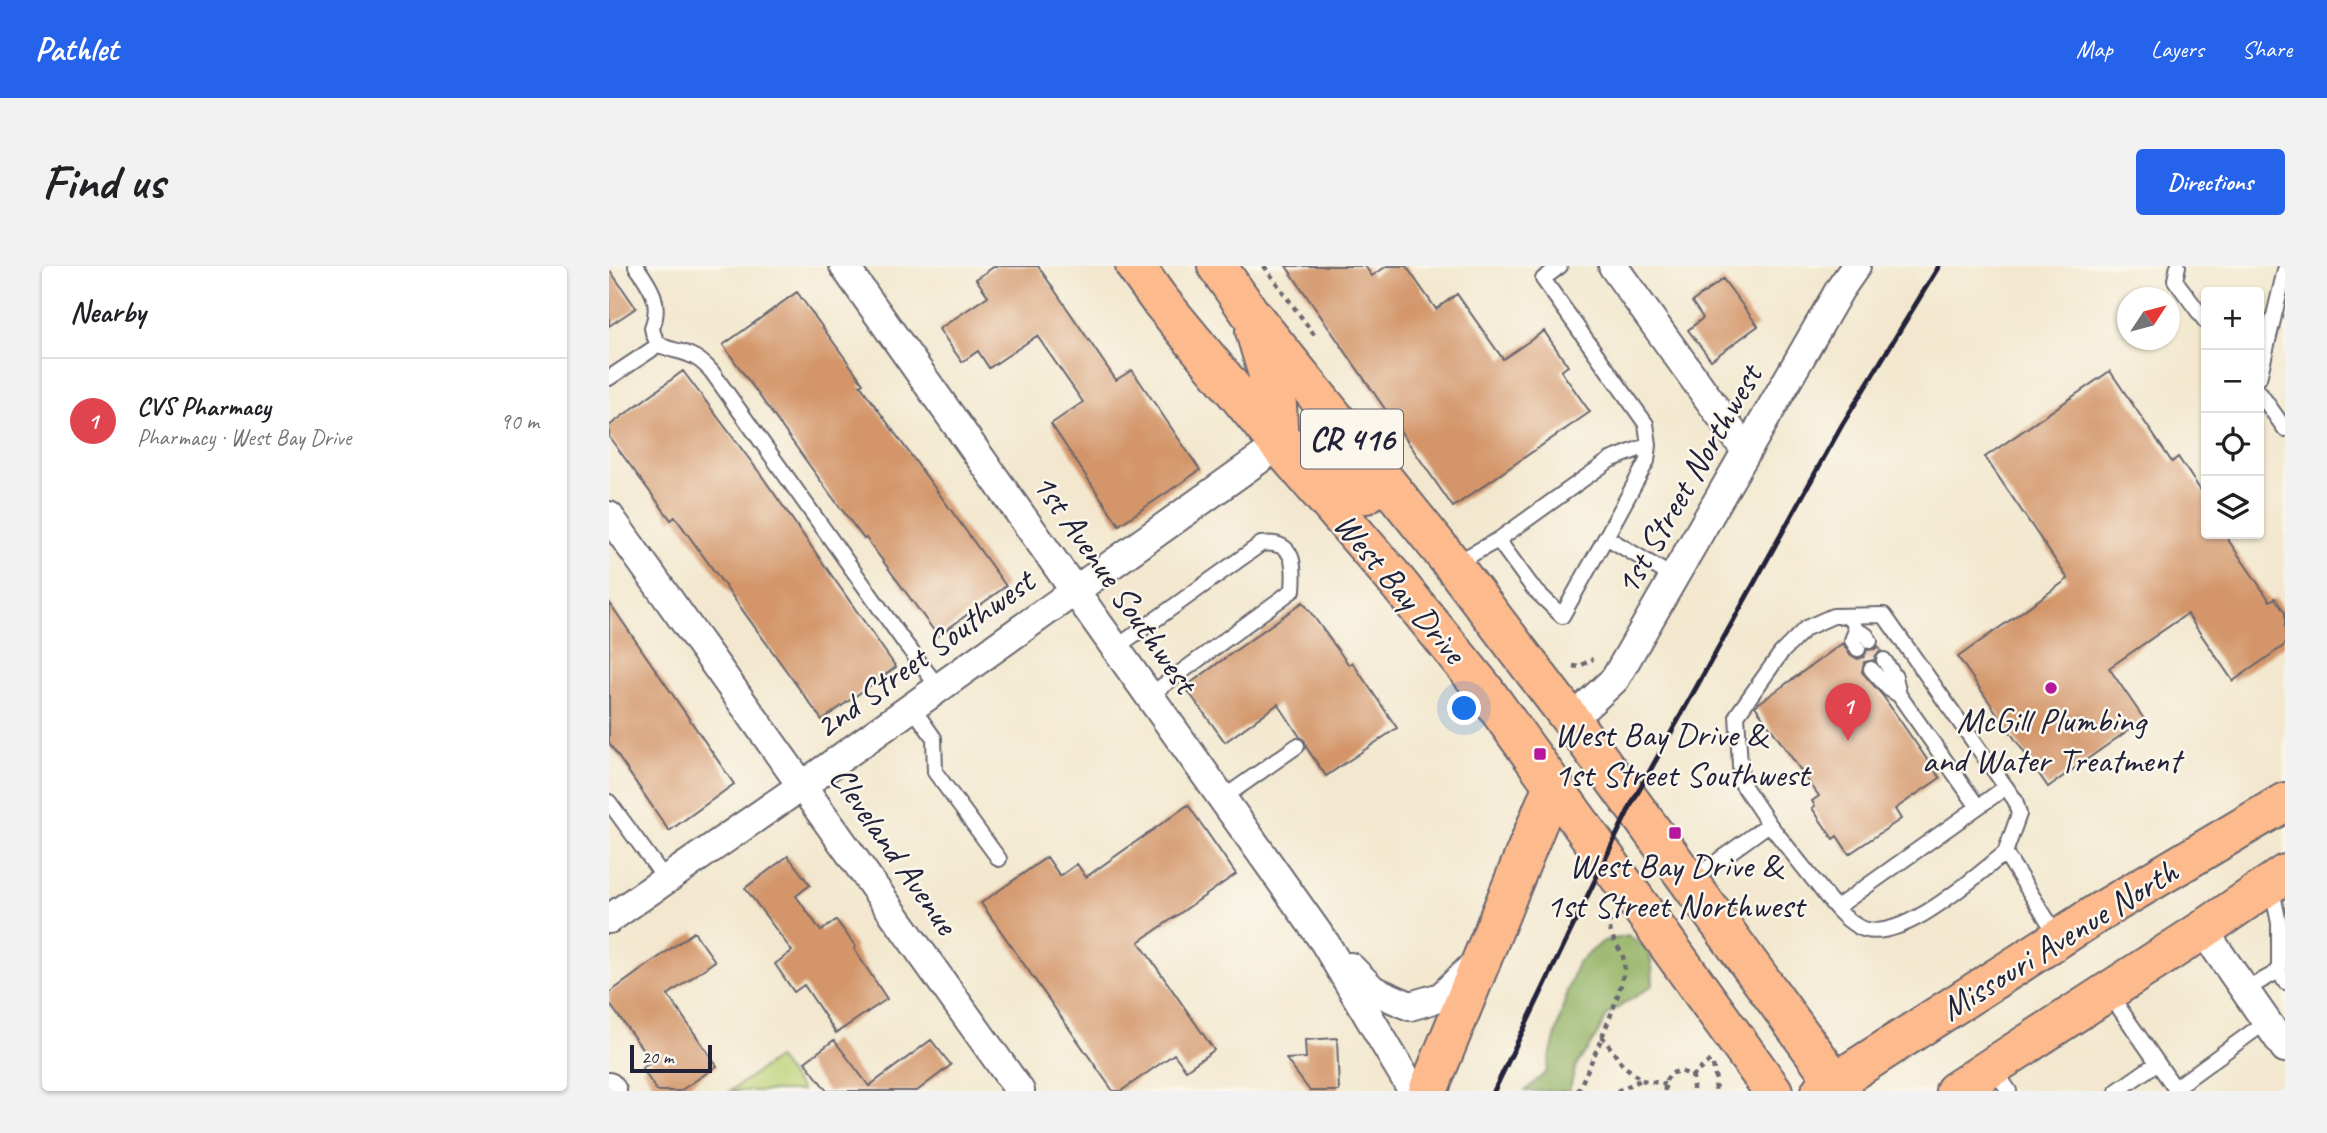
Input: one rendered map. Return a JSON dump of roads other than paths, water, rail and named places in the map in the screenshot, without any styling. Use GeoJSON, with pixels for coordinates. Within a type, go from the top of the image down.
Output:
{"type":"FeatureCollection","features":[{"type":"Feature","properties":{"kind":"main road","name":"West Bay Drive"},"geometry":{"type":"LineString","coordinates":[[1135,266],[1158,298],[1279,445],[1392,576],[1483,688],[1773,1091]]}},
{"type":"Feature","properties":{"kind":"main road","name":"West Bay Drive"},"geometry":{"type":"LineString","coordinates":[[1217,266],[1250,313],[1453,565],[1571,720],[1689,881],[1833,1088]]}},
{"type":"Feature","properties":{"kind":"main road"},"geometry":{"type":"LineString","coordinates":[[1250,313],[1277,405],[1279,445],[1333,456],[1407,540],[1453,565]]}},
{"type":"Feature","properties":{"kind":"main road"},"geometry":{"type":"LineString","coordinates":[[1392,576],[1416,586],[1439,601],[1523,707],[1536,716],[1553,721],[1571,720]]}},
{"type":"Feature","properties":{"kind":"main road"},"geometry":{"type":"LineString","coordinates":[[1428,1091],[1553,785]]}},
{"type":"Feature","properties":{"kind":"main road","name":"Missouri Avenue North"},"geometry":{"type":"LineString","coordinates":[[1833,1088],[2059,938],[2285,802]]}},
{"type":"Feature","properties":{"kind":"main road","name":"Missouri Avenue North"},"geometry":{"type":"LineString","coordinates":[[1955,1091],[2001,1079],[2108,992],[2278,879]]}},
{"type":"Feature","properties":{"kind":"street","name":"1st Avenue Southwest"},"geometry":{"type":"LineString","coordinates":[[844,266],[1325,943],[1413,1091]]}},
{"type":"Feature","properties":{"kind":"street"},"geometry":{"type":"LineString","coordinates":[[1613,266],[1746,451]]}},
{"type":"Feature","properties":{"kind":"street","name":"1st Street Northwest"},"geometry":{"type":"LineString","coordinates":[[1571,720],[1615,679],[1840,289],[1856,266]]}},
{"type":"Feature","properties":{"kind":"street","name":"2nd Street Southwest"},"geometry":{"type":"LineString","coordinates":[[609,919],[803,785],[1279,445]]}},
{"type":"Feature","properties":{"kind":"street","name":"Cleveland Avenue"},"geometry":{"type":"LineString","coordinates":[[609,516],[1020,1091]]}},
{"type":"Feature","properties":{"kind":"street"},"geometry":{"type":"LineString","coordinates":[[2203,930],[2245,990],[2277,1029]]}},
{"type":"Feature","properties":{"kind":"street","name":"1st Avenue Southwest"},"geometry":{"type":"LineString","coordinates":[[1325,943],[1373,990],[1410,1006],[1441,997],[1483,955]]}},
{"type":"Feature","properties":{"kind":"lane"},"geometry":{"type":"LineString","coordinates":[[636,266],[656,298],[653,335],[660,344],[674,352],[687,353],[702,361],[712,372],[939,688]]}},
{"type":"Feature","properties":{"kind":"lane"},"geometry":{"type":"LineString","coordinates":[[1498,540],[1533,588],[1562,616],[1647,461],[1649,445],[1646,424],[1543,279],[1560,266]]}},
{"type":"Feature","properties":{"kind":"lane"},"geometry":{"type":"LineString","coordinates":[[2178,266],[2175,280],[2201,314]]}},
{"type":"Feature","properties":{"kind":"lane"},"geometry":{"type":"LineString","coordinates":[[2264,357],[2285,270]]}},
{"type":"Feature","properties":{"kind":"lane"},"geometry":{"type":"LineString","coordinates":[[609,378],[660,344]]}},
{"type":"Feature","properties":{"kind":"lane"},"geometry":{"type":"LineString","coordinates":[[2264,399],[2285,429]]}},
{"type":"Feature","properties":{"kind":"lane"},"geometry":{"type":"LineString","coordinates":[[1453,565],[1498,540],[1610,460],[1649,445]]}},
{"type":"Feature","properties":{"kind":"lane"},"geometry":{"type":"LineString","coordinates":[[1606,537],[1673,577]]}},
{"type":"Feature","properties":{"kind":"lane"},"geometry":{"type":"LineString","coordinates":[[1117,648],[1261,544],[1273,542],[1288,550],[1295,564],[1293,590],[1150,695]]}},
{"type":"Feature","properties":{"kind":"lane"},"geometry":{"type":"LineString","coordinates":[[1884,615],[2006,788],[2015,800],[2018,814],[2005,853],[1924,915],[1879,932],[1858,927],[1836,908],[1769,824],[1741,782],[1737,715],[1781,653],[1806,628],[1833,616],[1854,623],[1884,615]]}},
{"type":"Feature","properties":{"kind":"lane"},"geometry":{"type":"LineString","coordinates":[[1854,623],[1852,640],[1864,645]]}},
{"type":"Feature","properties":{"kind":"lane"},"geometry":{"type":"LineString","coordinates":[[1877,665],[1889,689],[1899,695],[1978,807]]}},
{"type":"Feature","properties":{"kind":"lane"},"geometry":{"type":"LineString","coordinates":[[912,707],[934,738],[935,772],[999,859]]}},
{"type":"Feature","properties":{"kind":"lane"},"geometry":{"type":"LineString","coordinates":[[1223,798],[1297,746]]}},
{"type":"Feature","properties":{"kind":"lane"},"geometry":{"type":"LineString","coordinates":[[1836,908],[2006,788]]}},
{"type":"Feature","properties":{"kind":"lane"},"geometry":{"type":"LineString","coordinates":[[609,802],[666,880]]}},
{"type":"Feature","properties":{"kind":"lane"},"geometry":{"type":"LineString","coordinates":[[1689,881],[1769,824]]}},
{"type":"Feature","properties":{"kind":"lane"},"geometry":{"type":"LineString","coordinates":[[2005,853],[2059,938]]}},
{"type":"Feature","properties":{"kind":"lane"},"geometry":{"type":"LineString","coordinates":[[2245,990],[2282,977],[2278,879]]}},
{"type":"Feature","properties":{"kind":"lane"},"geometry":{"type":"LineString","coordinates":[[2108,992],[2176,1089],[2277,1029]]}},
{"type":"Feature","properties":{"kind":"lane"},"geometry":{"type":"LineString","coordinates":[[2117,1091],[2157,1063]]}},
{"type":"Feature","properties":{"kind":"railway"},"geometry":{"type":"LineString","coordinates":[[1494,1091],[1632,803],[1842,425],[1939,266]]}},
{"type":"Feature","properties":{"kind":"place","name":"McGill Plumbing and Water Treatment"},"geometry":{"type":"Point","coordinates":[2051,688]}},
{"type":"Feature","properties":{"kind":"place","name":"CVS Pharmacy"},"geometry":{"type":"Point","coordinates":[1848,741]}},
{"type":"Feature","properties":{"kind":"place","name":"West Bay Drive & 1st Street Southwest"},"geometry":{"type":"Point","coordinates":[1540,754]}},
{"type":"Feature","properties":{"kind":"place","name":"West Bay Drive & 1st Street Northwest"},"geometry":{"type":"Point","coordinates":[1675,833]}}]}
